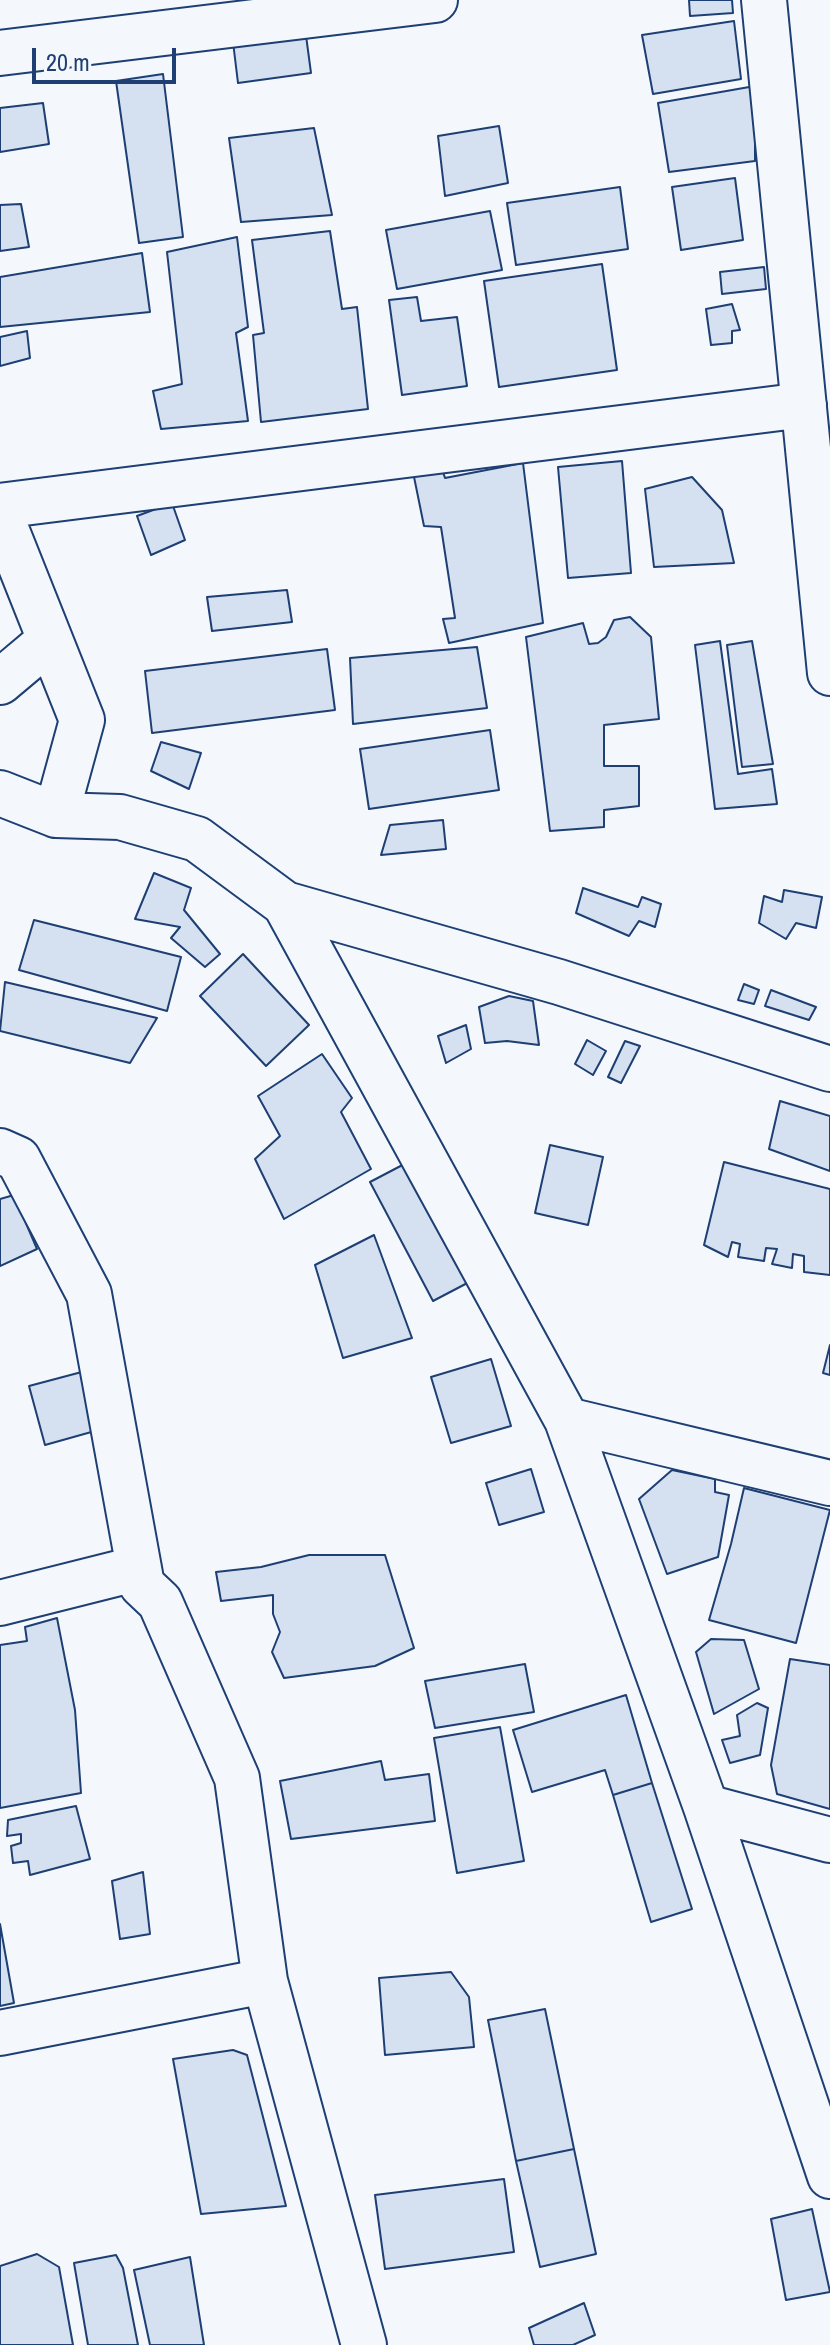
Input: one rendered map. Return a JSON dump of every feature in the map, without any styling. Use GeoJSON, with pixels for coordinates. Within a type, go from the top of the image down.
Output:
{"type":"FeatureCollection","features":[{"type":"Feature","properties":{"kind":"street"},"geometry":{"type":"LineString","coordinates":[[0,53],[435,0]]}},
{"type":"Feature","properties":{"kind":"street"},"geometry":{"type":"LineString","coordinates":[[764,0],[830,673]]}},
{"type":"Feature","properties":{"kind":"street"},"geometry":{"type":"LineString","coordinates":[[0,506],[804,405]]}},
{"type":"Feature","properties":{"kind":"street"},"geometry":{"type":"LineString","coordinates":[[0,514],[82,720],[56,815]]}},
{"type":"Feature","properties":{"kind":"street"},"geometry":{"type":"LineString","coordinates":[[0,682],[50,640]]}},
{"type":"Feature","properties":{"kind":"street"},"geometry":{"type":"LineString","coordinates":[[0,793],[56,815],[120,817],[197,839],[285,904],[559,982],[830,1069]]}},
{"type":"Feature","properties":{"kind":"street"},"geometry":{"type":"LineString","coordinates":[[285,904],[567,1420],[706,1807],[830,2176]]}},
{"type":"Feature","properties":{"kind":"street"},"geometry":{"type":"LineString","coordinates":[[0,1151],[18,1159],[89,1294],[142,1585],[160,1602],[237,1778],[265,1981],[364,2345]]}},
{"type":"Feature","properties":{"kind":"street"},"geometry":{"type":"LineString","coordinates":[[567,1420],[830,1483]]}},
{"type":"Feature","properties":{"kind":"street"},"geometry":{"type":"LineString","coordinates":[[0,1603],[139,1568]]}},
{"type":"Feature","properties":{"kind":"street"},"geometry":{"type":"LineString","coordinates":[[706,1807],[830,1840]]}},
{"type":"Feature","properties":{"kind":"street"},"geometry":{"type":"LineString","coordinates":[[0,2033],[265,1981]]}},
{"type":"Feature","properties":{"kind":"building"},"geometry":{"type":"Polygon","coordinates":[[[689,0],[732,0],[733,13],[690,16],[689,0]]]}},
{"type":"Feature","properties":{"kind":"building"},"geometry":{"type":"Polygon","coordinates":[[[734,21],[741,79],[653,94],[642,35],[734,21]]]}},
{"type":"Feature","properties":{"kind":"building"},"geometry":{"type":"Polygon","coordinates":[[[305,28],[311,73],[238,83],[233,42],[305,28]]]}},
{"type":"Feature","properties":{"kind":"building"},"geometry":{"type":"Polygon","coordinates":[[[163,74],[183,237],[139,243],[116,81],[163,74]]]}},
{"type":"Feature","properties":{"kind":"building"},"geometry":{"type":"Polygon","coordinates":[[[755,86],[755,161],[669,172],[658,103],[755,86]]]}},
{"type":"Feature","properties":{"kind":"building"},"geometry":{"type":"Polygon","coordinates":[[[43,103],[49,144],[0,152],[0,108],[43,103]]]}},
{"type":"Feature","properties":{"kind":"building"},"geometry":{"type":"Polygon","coordinates":[[[499,126],[508,183],[445,196],[438,136],[499,126]]]}},
{"type":"Feature","properties":{"kind":"building"},"geometry":{"type":"Polygon","coordinates":[[[314,128],[332,215],[241,222],[229,138],[314,128]]]}},
{"type":"Feature","properties":{"kind":"building"},"geometry":{"type":"Polygon","coordinates":[[[735,178],[743,240],[681,250],[672,187],[735,178]]]}},
{"type":"Feature","properties":{"kind":"building"},"geometry":{"type":"Polygon","coordinates":[[[620,187],[628,249],[516,265],[507,203],[620,187]]]}},
{"type":"Feature","properties":{"kind":"building"},"geometry":{"type":"Polygon","coordinates":[[[21,204],[29,247],[0,251],[0,205],[21,204]]]}},
{"type":"Feature","properties":{"kind":"building"},"geometry":{"type":"Polygon","coordinates":[[[490,211],[502,270],[397,289],[386,230],[490,211]]]}},
{"type":"Feature","properties":{"kind":"building"},"geometry":{"type":"Polygon","coordinates":[[[330,231],[342,309],[357,307],[368,409],[261,422],[253,335],[264,333],[252,240],[330,231]]]}},
{"type":"Feature","properties":{"kind":"building"},"geometry":{"type":"Polygon","coordinates":[[[237,237],[248,327],[236,333],[248,421],[161,429],[153,391],[182,384],[167,252],[237,237]]]}},
{"type":"Feature","properties":{"kind":"building"},"geometry":{"type":"Polygon","coordinates":[[[142,253],[150,312],[0,327],[0,277],[142,253]]]}},
{"type":"Feature","properties":{"kind":"building"},"geometry":{"type":"Polygon","coordinates":[[[602,264],[617,370],[499,387],[484,281],[602,264]]]}},
{"type":"Feature","properties":{"kind":"building"},"geometry":{"type":"Polygon","coordinates":[[[764,267],[766,289],[722,294],[720,272],[764,267]]]}},
{"type":"Feature","properties":{"kind":"building"},"geometry":{"type":"Polygon","coordinates":[[[417,297],[421,321],[457,317],[467,386],[402,395],[389,300],[417,297]]]}},
{"type":"Feature","properties":{"kind":"building"},"geometry":{"type":"Polygon","coordinates":[[[732,304],[740,330],[732,331],[732,343],[711,345],[706,309],[732,304]]]}},
{"type":"Feature","properties":{"kind":"building"},"geometry":{"type":"Polygon","coordinates":[[[27,331],[30,358],[0,366],[0,337],[27,331]]]}},
{"type":"Feature","properties":{"kind":"building"},"geometry":{"type":"Polygon","coordinates":[[[622,461],[631,573],[568,578],[558,467],[622,461]]]}},
{"type":"Feature","properties":{"kind":"building"},"geometry":{"type":"Polygon","coordinates":[[[440,463],[445,478],[523,463],[543,623],[449,643],[443,619],[455,618],[441,527],[424,526],[413,472],[440,463]]]}},
{"type":"Feature","properties":{"kind":"building"},"geometry":{"type":"Polygon","coordinates":[[[692,477],[722,510],[734,563],[654,567],[645,489],[692,477]]]}},
{"type":"Feature","properties":{"kind":"building"},"geometry":{"type":"Polygon","coordinates":[[[172,503],[185,540],[151,555],[137,516],[172,503]]]}},
{"type":"Feature","properties":{"kind":"building"},"geometry":{"type":"Polygon","coordinates":[[[287,590],[292,622],[212,631],[207,597],[287,590]]]}},
{"type":"Feature","properties":{"kind":"building"},"geometry":{"type":"Polygon","coordinates":[[[630,617],[651,637],[659,719],[604,725],[604,766],[639,766],[639,806],[604,810],[604,827],[550,831],[526,637],[583,623],[589,644],[598,643],[606,637],[614,620],[630,617]]]}},
{"type":"Feature","properties":{"kind":"building"},"geometry":{"type":"Polygon","coordinates":[[[720,641],[738,774],[772,769],[777,804],[715,809],[695,645],[720,641]]]}},
{"type":"Feature","properties":{"kind":"building"},"geometry":{"type":"Polygon","coordinates":[[[752,641],[773,764],[742,767],[727,645],[752,641]]]}},
{"type":"Feature","properties":{"kind":"building"},"geometry":{"type":"Polygon","coordinates":[[[477,647],[487,708],[353,724],[350,658],[477,647]]]}},
{"type":"Feature","properties":{"kind":"building"},"geometry":{"type":"Polygon","coordinates":[[[327,649],[335,710],[152,733],[145,671],[327,649]]]}},
{"type":"Feature","properties":{"kind":"building"},"geometry":{"type":"Polygon","coordinates":[[[490,730],[499,790],[369,809],[360,749],[490,730]]]}},
{"type":"Feature","properties":{"kind":"building"},"geometry":{"type":"Polygon","coordinates":[[[161,742],[201,753],[189,789],[151,771],[161,742]]]}},
{"type":"Feature","properties":{"kind":"building"},"geometry":{"type":"Polygon","coordinates":[[[443,820],[446,849],[381,855],[390,825],[443,820]]]}},
{"type":"Feature","properties":{"kind":"building"},"geometry":{"type":"Polygon","coordinates":[[[154,873],[191,888],[184,910],[220,954],[205,967],[171,938],[180,927],[135,919],[154,873]]]}},
{"type":"Feature","properties":{"kind":"building"},"geometry":{"type":"Polygon","coordinates":[[[583,888],[638,907],[642,897],[661,904],[655,927],[639,921],[629,936],[576,913],[583,888]]]}},
{"type":"Feature","properties":{"kind":"building"},"geometry":{"type":"Polygon","coordinates":[[[784,890],[822,897],[816,928],[796,923],[786,939],[759,923],[764,896],[782,902],[784,890]]]}},
{"type":"Feature","properties":{"kind":"building"},"geometry":{"type":"Polygon","coordinates":[[[34,920],[181,957],[167,1011],[19,970],[34,920]]]}},
{"type":"Feature","properties":{"kind":"building"},"geometry":{"type":"Polygon","coordinates":[[[243,954],[309,1025],[266,1066],[200,996],[243,954]]]}},
{"type":"Feature","properties":{"kind":"building"},"geometry":{"type":"Polygon","coordinates":[[[5,982],[157,1018],[130,1063],[0,1031],[5,982]]]}},
{"type":"Feature","properties":{"kind":"building"},"geometry":{"type":"Polygon","coordinates":[[[744,984],[759,990],[754,1004],[738,1000],[744,984]]]}},
{"type":"Feature","properties":{"kind":"building"},"geometry":{"type":"Polygon","coordinates":[[[771,990],[816,1007],[809,1020],[765,1006],[771,990]]]}},
{"type":"Feature","properties":{"kind":"building"},"geometry":{"type":"Polygon","coordinates":[[[509,996],[533,1001],[539,1045],[507,1041],[485,1043],[479,1007],[509,996]]]}},
{"type":"Feature","properties":{"kind":"building"},"geometry":{"type":"Polygon","coordinates":[[[466,1025],[471,1049],[446,1063],[438,1036],[466,1025]]]}},
{"type":"Feature","properties":{"kind":"building"},"geometry":{"type":"Polygon","coordinates":[[[587,1040],[606,1051],[593,1075],[575,1064],[587,1040]]]}},
{"type":"Feature","properties":{"kind":"building"},"geometry":{"type":"Polygon","coordinates":[[[625,1041],[640,1046],[621,1083],[608,1077],[625,1041]]]}},
{"type":"Feature","properties":{"kind":"building"},"geometry":{"type":"Polygon","coordinates":[[[322,1054],[352,1098],[341,1112],[371,1169],[284,1219],[255,1159],[280,1136],[258,1096],[322,1054]]]}},
{"type":"Feature","properties":{"kind":"building"},"geometry":{"type":"Polygon","coordinates":[[[780,1101],[830,1116],[830,1171],[769,1149],[780,1101]]]}},
{"type":"Feature","properties":{"kind":"building"},"geometry":{"type":"Polygon","coordinates":[[[550,1145],[603,1157],[588,1225],[535,1213],[550,1145]]]}},
{"type":"Feature","properties":{"kind":"building"},"geometry":{"type":"Polygon","coordinates":[[[412,1160],[475,1279],[433,1301],[370,1182],[412,1160]]]}},
{"type":"Feature","properties":{"kind":"building"},"geometry":{"type":"Polygon","coordinates":[[[724,1162],[830,1189],[830,1275],[804,1272],[804,1256],[793,1254],[792,1268],[772,1264],[777,1249],[766,1248],[764,1261],[738,1257],[740,1244],[732,1242],[728,1257],[704,1245],[724,1162]]]}},
{"type":"Feature","properties":{"kind":"building"},"geometry":{"type":"Polygon","coordinates":[[[14,1195],[37,1249],[0,1266],[0,1199],[14,1195]]]}},
{"type":"Feature","properties":{"kind":"building"},"geometry":{"type":"Polygon","coordinates":[[[374,1235],[412,1338],[343,1358],[315,1265],[374,1235]]]}},
{"type":"Feature","properties":{"kind":"building"},"geometry":{"type":"Polygon","coordinates":[[[830,1345],[830,1375],[823,1373],[830,1345]]]}},
{"type":"Feature","properties":{"kind":"building"},"geometry":{"type":"Polygon","coordinates":[[[491,1359],[511,1426],[451,1443],[431,1377],[491,1359]]]}},
{"type":"Feature","properties":{"kind":"building"},"geometry":{"type":"Polygon","coordinates":[[[93,1369],[102,1429],[45,1445],[29,1386],[93,1369]]]}},
{"type":"Feature","properties":{"kind":"building"},"geometry":{"type":"Polygon","coordinates":[[[531,1469],[544,1512],[499,1525],[486,1483],[531,1469]]]}},
{"type":"Feature","properties":{"kind":"building"},"geometry":{"type":"Polygon","coordinates":[[[672,1470],[715,1479],[715,1492],[729,1495],[718,1557],[667,1574],[639,1499],[672,1470]]]}},
{"type":"Feature","properties":{"kind":"building"},"geometry":{"type":"Polygon","coordinates":[[[744,1488],[830,1510],[796,1643],[709,1620],[744,1488]]]}},
{"type":"Feature","properties":{"kind":"building"},"geometry":{"type":"Polygon","coordinates":[[[309,1555],[385,1555],[414,1648],[375,1666],[284,1678],[272,1652],[280,1632],[273,1614],[273,1595],[221,1601],[216,1572],[261,1567],[309,1555]]]}},
{"type":"Feature","properties":{"kind":"building"},"geometry":{"type":"Polygon","coordinates":[[[57,1618],[75,1710],[81,1793],[0,1808],[0,1645],[27,1641],[25,1627],[57,1618]]]}},
{"type":"Feature","properties":{"kind":"building"},"geometry":{"type":"Polygon","coordinates":[[[711,1639],[744,1640],[759,1689],[714,1714],[696,1652],[711,1639]]]}},
{"type":"Feature","properties":{"kind":"building"},"geometry":{"type":"Polygon","coordinates":[[[790,1659],[830,1665],[830,1809],[777,1794],[771,1765],[790,1659]]]}},
{"type":"Feature","properties":{"kind":"building"},"geometry":{"type":"Polygon","coordinates":[[[525,1664],[534,1712],[435,1728],[425,1681],[525,1664]]]}},
{"type":"Feature","properties":{"kind":"building"},"geometry":{"type":"Polygon","coordinates":[[[626,1695],[652,1783],[613,1795],[605,1770],[532,1792],[513,1730],[626,1695]]]}},
{"type":"Feature","properties":{"kind":"building"},"geometry":{"type":"Polygon","coordinates":[[[757,1703],[768,1708],[760,1755],[730,1763],[722,1740],[740,1736],[737,1715],[757,1703]]]}},
{"type":"Feature","properties":{"kind":"building"},"geometry":{"type":"Polygon","coordinates":[[[500,1727],[524,1861],[457,1873],[434,1738],[500,1727]]]}},
{"type":"Feature","properties":{"kind":"building"},"geometry":{"type":"Polygon","coordinates":[[[381,1761],[385,1780],[429,1774],[435,1821],[291,1839],[280,1781],[381,1761]]]}},
{"type":"Feature","properties":{"kind":"building"},"geometry":{"type":"Polygon","coordinates":[[[652,1783],[692,1909],[651,1922],[613,1795],[652,1783]]]}},
{"type":"Feature","properties":{"kind":"building"},"geometry":{"type":"Polygon","coordinates":[[[76,1806],[90,1859],[30,1875],[28,1861],[13,1863],[11,1846],[21,1843],[21,1834],[7,1836],[8,1820],[76,1806]]]}},
{"type":"Feature","properties":{"kind":"building"},"geometry":{"type":"Polygon","coordinates":[[[143,1872],[150,1934],[120,1939],[112,1881],[143,1872]]]}},
{"type":"Feature","properties":{"kind":"building"},"geometry":{"type":"Polygon","coordinates":[[[0,1924],[14,2003],[0,2006],[0,1924]]]}},
{"type":"Feature","properties":{"kind":"building"},"geometry":{"type":"Polygon","coordinates":[[[451,1972],[469,1997],[474,2047],[385,2055],[379,1978],[451,1972]]]}},
{"type":"Feature","properties":{"kind":"building"},"geometry":{"type":"Polygon","coordinates":[[[545,2009],[574,2149],[516,2161],[488,2020],[545,2009]]]}},
{"type":"Feature","properties":{"kind":"building"},"geometry":{"type":"Polygon","coordinates":[[[233,2050],[247,2055],[286,2206],[201,2214],[173,2059],[233,2050]]]}},
{"type":"Feature","properties":{"kind":"building"},"geometry":{"type":"Polygon","coordinates":[[[574,2149],[596,2254],[540,2267],[516,2161],[574,2149]]]}},
{"type":"Feature","properties":{"kind":"building"},"geometry":{"type":"Polygon","coordinates":[[[504,2179],[514,2252],[385,2269],[375,2195],[504,2179]]]}},
{"type":"Feature","properties":{"kind":"building"},"geometry":{"type":"Polygon","coordinates":[[[812,2209],[830,2292],[786,2300],[771,2219],[812,2209]]]}},
{"type":"Feature","properties":{"kind":"building"},"geometry":{"type":"Polygon","coordinates":[[[37,2254],[59,2267],[73,2345],[0,2345],[0,2266],[37,2254]]]}},
{"type":"Feature","properties":{"kind":"building"},"geometry":{"type":"Polygon","coordinates":[[[116,2255],[123,2268],[138,2345],[88,2345],[74,2263],[116,2255]]]}},
{"type":"Feature","properties":{"kind":"building"},"geometry":{"type":"Polygon","coordinates":[[[190,2257],[204,2345],[150,2345],[134,2270],[190,2257]]]}},
{"type":"Feature","properties":{"kind":"building"},"geometry":{"type":"Polygon","coordinates":[[[584,2303],[595,2335],[573,2345],[534,2345],[529,2328],[584,2303]]]}}]}
